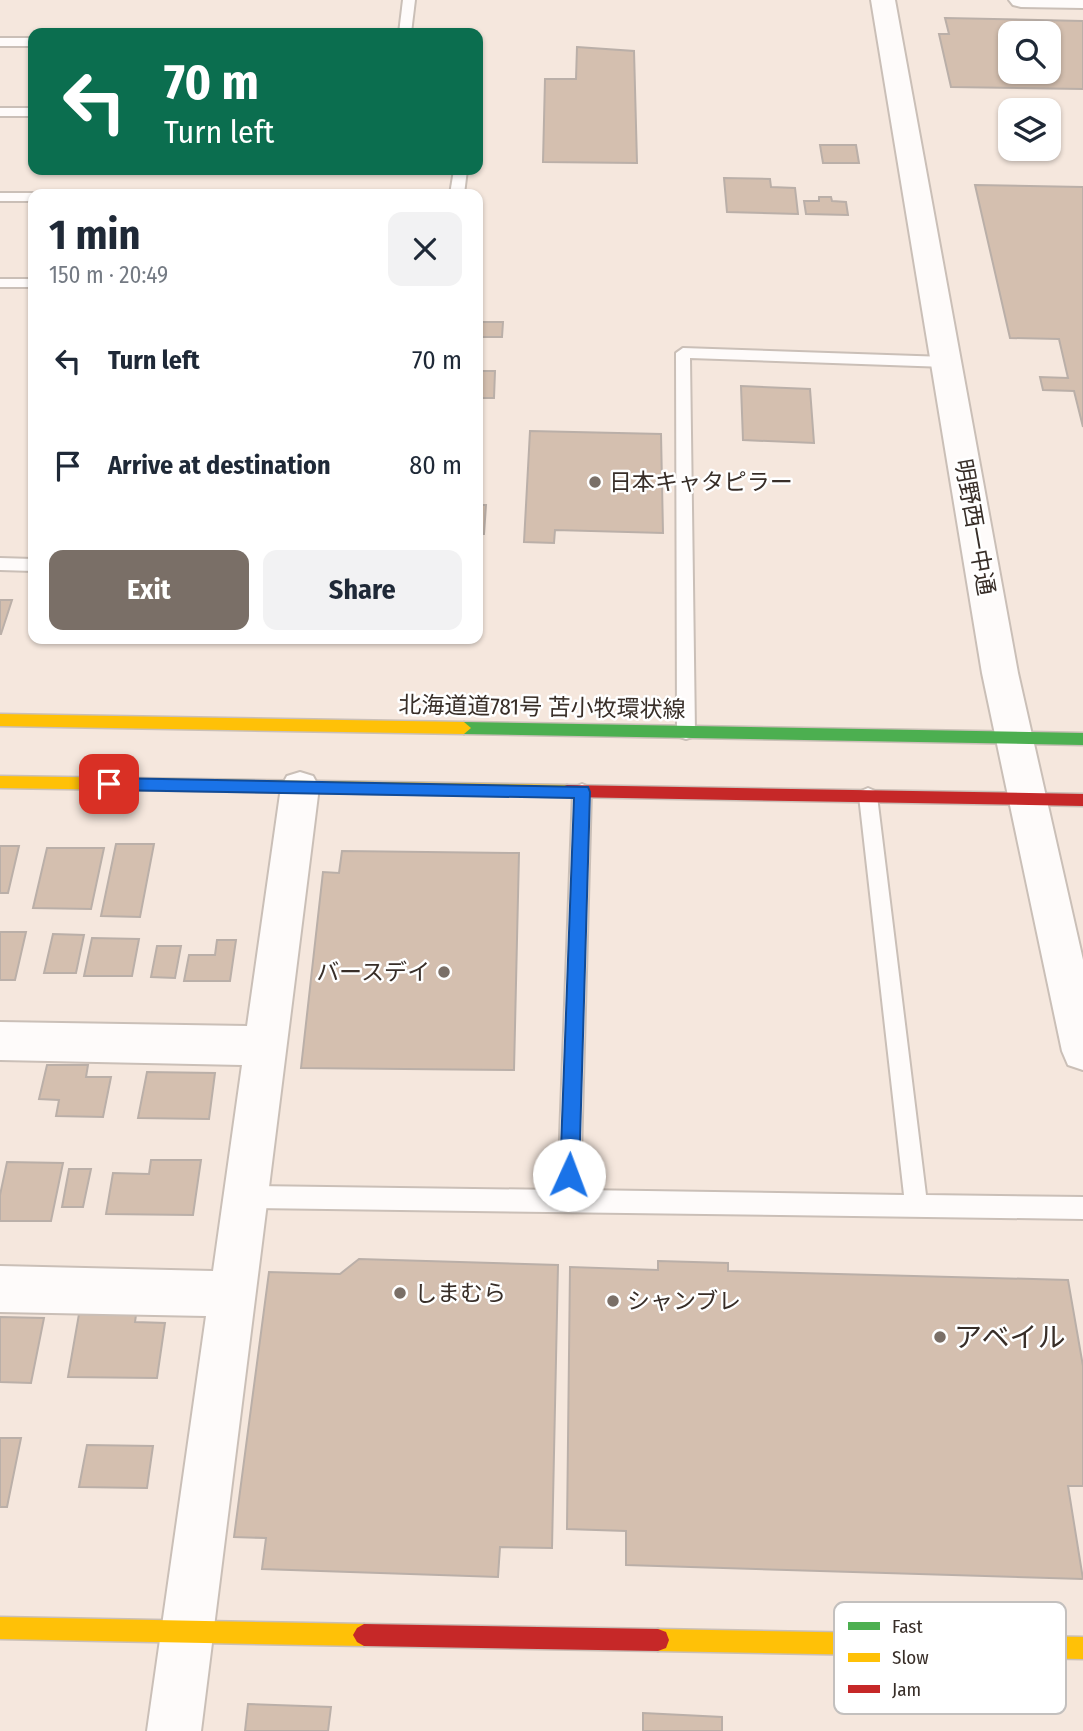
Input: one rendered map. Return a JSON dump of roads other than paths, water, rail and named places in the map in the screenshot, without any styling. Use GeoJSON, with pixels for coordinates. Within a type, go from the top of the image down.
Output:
{"type":"FeatureCollection","features":[{"type":"Feature","properties":{"kind":"main road","name":"北海道道781号 苫小牧環状線"},"geometry":{"type":"LineString","coordinates":[[0,720],[1083,739]]}},
{"type":"Feature","properties":{"kind":"main road"},"geometry":{"type":"LineString","coordinates":[[0,782],[1083,800]]}},
{"type":"Feature","properties":{"kind":"main road"},"geometry":{"type":"LineString","coordinates":[[0,1628],[834,1644]]}},
{"type":"Feature","properties":{"kind":"street","name":"明野西一中通"},"geometry":{"type":"LineString","coordinates":[[883,0],[1013,737],[1083,1051]]}},
{"type":"Feature","properties":{"kind":"street"},"geometry":{"type":"LineString","coordinates":[[1021,0],[1083,1]]}},
{"type":"Feature","properties":{"kind":"street"},"geometry":{"type":"LineString","coordinates":[[174,1731],[300,787]]}},
{"type":"Feature","properties":{"kind":"street"},"geometry":{"type":"LineString","coordinates":[[0,1041],[266,1046]]}},
{"type":"Feature","properties":{"kind":"street"},"geometry":{"type":"LineString","coordinates":[[0,1289],[234,1294]]}},
{"type":"Feature","properties":{"kind":"lane"},"geometry":{"type":"LineString","coordinates":[[406,28],[409,0]]}},
{"type":"Feature","properties":{"kind":"lane"},"geometry":{"type":"LineString","coordinates":[[0,42],[28,42]]}},
{"type":"Feature","properties":{"kind":"lane"},"geometry":{"type":"LineString","coordinates":[[0,112],[28,112]]}},
{"type":"Feature","properties":{"kind":"lane"},"geometry":{"type":"LineString","coordinates":[[0,197],[28,198]]}},
{"type":"Feature","properties":{"kind":"lane"},"geometry":{"type":"LineString","coordinates":[[0,283],[28,283]]}},
{"type":"Feature","properties":{"kind":"lane"},"geometry":{"type":"LineString","coordinates":[[686,732],[683,353],[946,362]]}},
{"type":"Feature","properties":{"kind":"lane"},"geometry":{"type":"LineString","coordinates":[[0,564],[28,565]]}},
{"type":"Feature","properties":{"kind":"lane"},"geometry":{"type":"LineString","coordinates":[[569,1202],[582,792]]}},
{"type":"Feature","properties":{"kind":"lane"},"geometry":{"type":"LineString","coordinates":[[868,796],[916,1206]]}},
{"type":"Feature","properties":{"kind":"lane"},"geometry":{"type":"LineString","coordinates":[[246,1197],[1083,1208]]}},
{"type":"Feature","properties":{"kind":"place","name":"日本キャタピラー"},"geometry":{"type":"Point","coordinates":[595,482]}},
{"type":"Feature","properties":{"kind":"place","name":"バースデイ"},"geometry":{"type":"Point","coordinates":[444,972]}},
{"type":"Feature","properties":{"kind":"place","name":"しまむら"},"geometry":{"type":"Point","coordinates":[400,1293]}},
{"type":"Feature","properties":{"kind":"place","name":"シャンブレ"},"geometry":{"type":"Point","coordinates":[613,1301]}},
{"type":"Feature","properties":{"kind":"place","name":"アベイル"},"geometry":{"type":"Point","coordinates":[940,1337]}}]}
